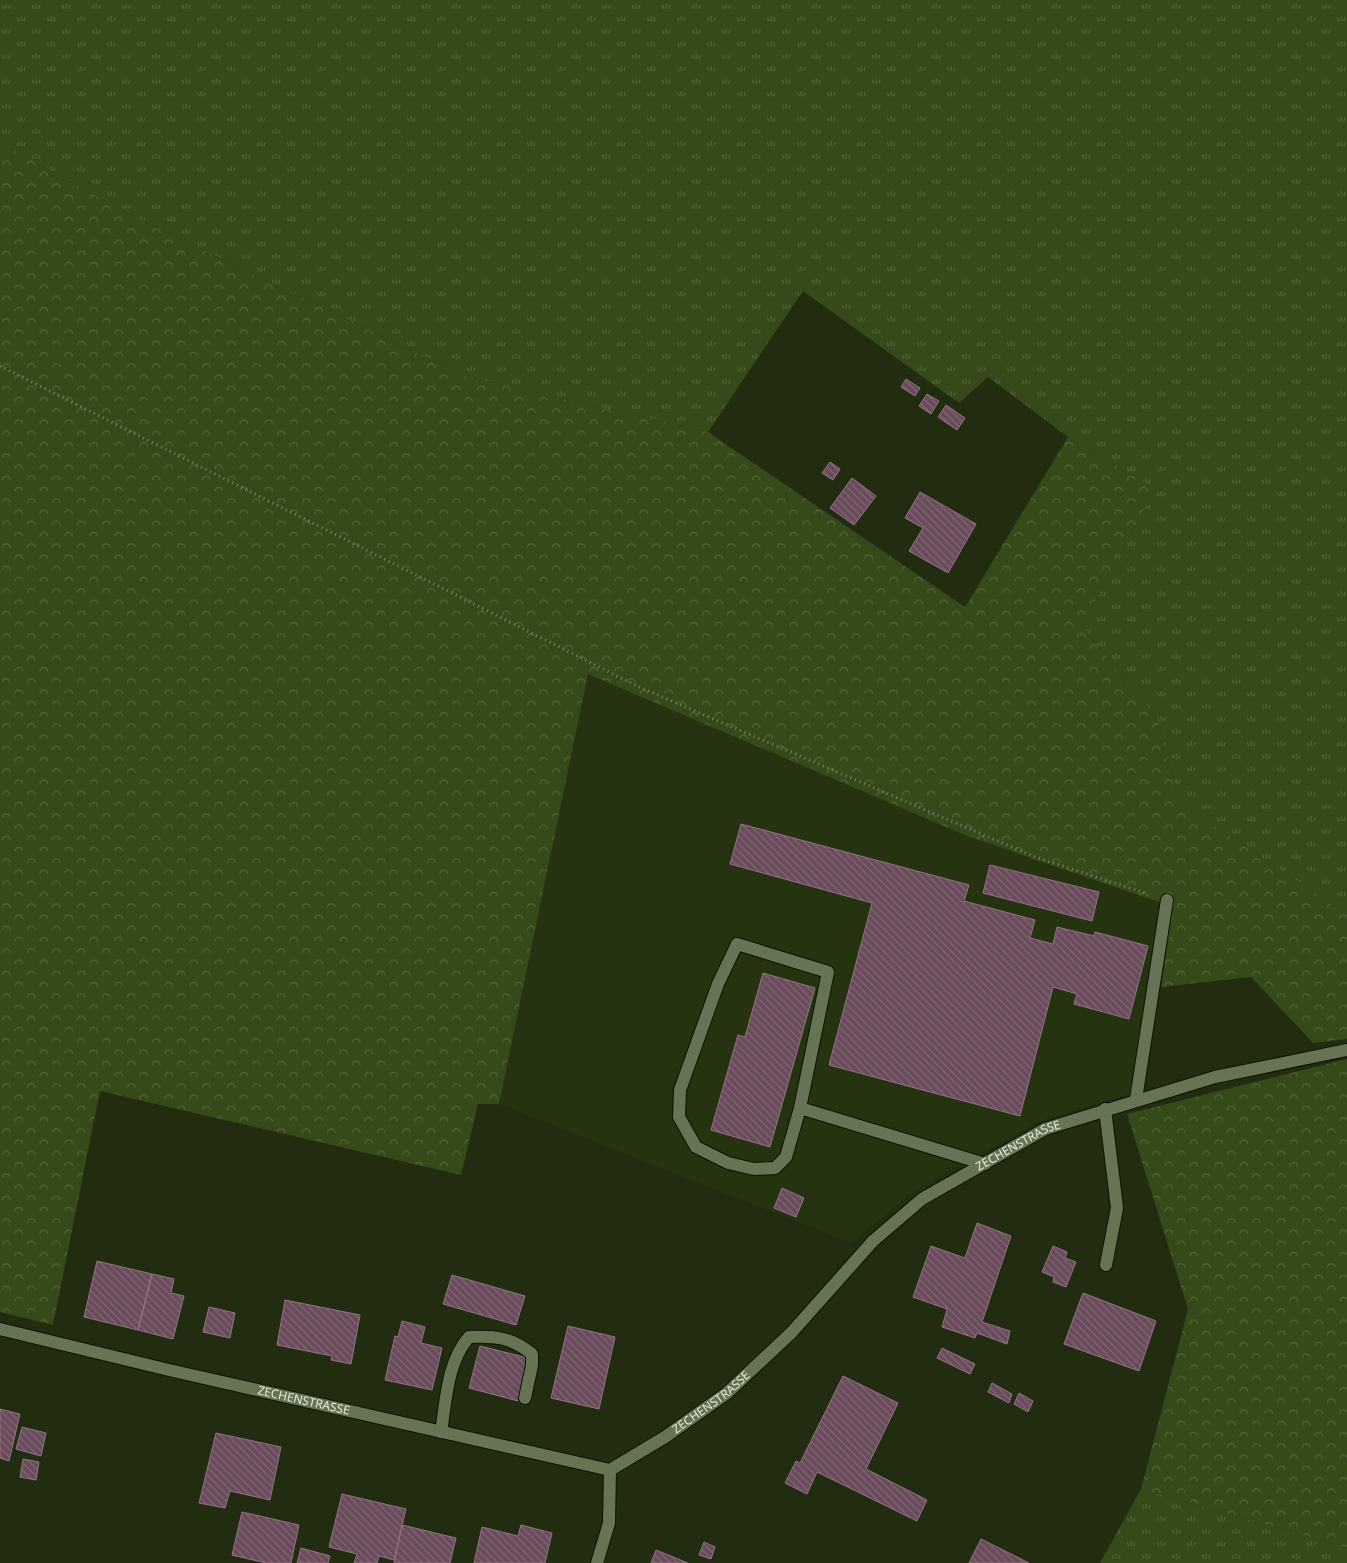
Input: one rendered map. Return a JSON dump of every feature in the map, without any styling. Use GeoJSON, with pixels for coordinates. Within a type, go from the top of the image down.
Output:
{"type":"FeatureCollection","features":[{"type":"Feature","properties":{"kind":"street"},"geometry":{"type":"LineString","coordinates":[[1136,1099],[1167,900]]}},
{"type":"Feature","properties":{"kind":"street"},"geometry":{"type":"LineString","coordinates":[[737,944],[828,972],[800,1108],[786,1157],[775,1168],[754,1169],[728,1163],[696,1147],[678,1118],[680,1090],[718,984],[737,944]]}},
{"type":"Feature","properties":{"kind":"street","name":"ZECHENSTRASSE"},"geometry":{"type":"LineString","coordinates":[[0,1329],[169,1370],[610,1470],[666,1437],[727,1393],[792,1332],[874,1241],[922,1199],[1045,1129],[1136,1099],[1214,1077],[1347,1050]]}},
{"type":"Feature","properties":{"kind":"street"},"geometry":{"type":"LineString","coordinates":[[800,1108],[985,1164]]}},
{"type":"Feature","properties":{"kind":"street"},"geometry":{"type":"LineString","coordinates":[[1104,1110],[1117,1208],[1106,1265]]}},
{"type":"Feature","properties":{"kind":"street"},"geometry":{"type":"LineString","coordinates":[[441,1432],[454,1362],[460,1347],[470,1337],[497,1336],[523,1346],[532,1354],[532,1364],[524,1398]]}},
{"type":"Feature","properties":{"kind":"street"},"geometry":{"type":"LineString","coordinates":[[598,1563],[610,1523],[610,1470]]}},
{"type":"Feature","properties":{"kind":"path"},"geometry":{"type":"LineString","coordinates":[[0,366],[637,686],[1035,857],[1167,900]]}},
{"type":"Feature","properties":{"kind":"shaded area"},"geometry":{"type":"Polygon","coordinates":[[[588,673],[967,836],[1158,902],[1159,917],[1130,1094],[1040,1121],[916,1190],[851,1243],[499,1104],[588,673]]]}},
{"type":"Feature","properties":{"kind":"green space"},"geometry":{"type":"Polygon","coordinates":[[[0,0],[1347,0],[1347,915],[1179,802],[1157,718],[1082,626],[1155,489],[1068,437],[988,377],[959,403],[803,291],[708,432],[465,376],[126,213],[0,142],[0,0]]]}},
{"type":"Feature","properties":{"kind":"green space"},"geometry":{"type":"Polygon","coordinates":[[[0,142],[126,213],[465,376],[708,432],[965,607],[1068,437],[1155,489],[1082,626],[1157,718],[1179,802],[1347,915],[1347,1039],[1313,1043],[1251,977],[1161,987],[1173,907],[967,836],[588,674],[499,1104],[478,1104],[461,1175],[100,1091],[53,1325],[0,1312],[0,142]]]}},
{"type":"Feature","properties":{"kind":"green space"},"geometry":{"type":"Polygon","coordinates":[[[1347,1059],[1347,1548],[1141,1489],[1188,1309],[1127,1114],[1347,1059]]]}},
{"type":"Feature","properties":{"kind":"green space"},"geometry":{"type":"Polygon","coordinates":[[[1141,1489],[1347,1548],[1347,1563],[1100,1563],[1141,1489]]]}},
{"type":"Feature","properties":{"kind":"building"},"geometry":{"type":"Polygon","coordinates":[[[906,379],[920,388],[915,396],[901,387],[906,379]]]}},
{"type":"Feature","properties":{"kind":"building"},"geometry":{"type":"Polygon","coordinates":[[[927,394],[939,401],[931,414],[919,406],[927,394]]]}},
{"type":"Feature","properties":{"kind":"building"},"geometry":{"type":"Polygon","coordinates":[[[946,405],[965,418],[957,430],[938,417],[946,405]]]}},
{"type":"Feature","properties":{"kind":"building"},"geometry":{"type":"Polygon","coordinates":[[[830,462],[840,469],[833,480],[822,473],[830,462]]]}},
{"type":"Feature","properties":{"kind":"building"},"geometry":{"type":"Polygon","coordinates":[[[852,478],[876,496],[854,525],[830,508],[852,478]]]}},
{"type":"Feature","properties":{"kind":"building"},"geometry":{"type":"Polygon","coordinates":[[[920,492],[976,524],[948,573],[909,551],[923,528],[905,518],[920,492]]]}},
{"type":"Feature","properties":{"kind":"building"},"geometry":{"type":"Polygon","coordinates":[[[741,824],[969,885],[964,901],[1035,920],[1030,938],[1053,944],[1057,927],[1094,936],[1095,932],[1148,946],[1129,1019],[1074,1004],[1077,994],[1053,987],[1020,1116],[829,1065],[872,903],[730,864],[741,824]]]}},
{"type":"Feature","properties":{"kind":"building"},"geometry":{"type":"Polygon","coordinates":[[[990,865],[1099,892],[1092,921],[983,893],[990,865]]]}},
{"type":"Feature","properties":{"kind":"building"},"geometry":{"type":"Polygon","coordinates":[[[763,973],[815,988],[770,1147],[711,1130],[738,1035],[745,1037],[763,973]]]}},
{"type":"Feature","properties":{"kind":"building"},"geometry":{"type":"Polygon","coordinates":[[[782,1188],[804,1198],[796,1217],[774,1208],[782,1188]]]}},
{"type":"Feature","properties":{"kind":"building"},"geometry":{"type":"Polygon","coordinates":[[[977,1223],[1011,1236],[982,1322],[1010,1331],[1007,1344],[977,1333],[975,1338],[942,1327],[947,1309],[913,1297],[931,1246],[965,1258],[977,1223]]]}},
{"type":"Feature","properties":{"kind":"building"},"geometry":{"type":"Polygon","coordinates":[[[1053,1246],[1067,1252],[1065,1258],[1076,1262],[1066,1287],[1053,1282],[1054,1277],[1042,1272],[1053,1246]]]}},
{"type":"Feature","properties":{"kind":"building"},"geometry":{"type":"Polygon","coordinates":[[[97,1261],[152,1274],[138,1330],[84,1317],[97,1261]]]}},
{"type":"Feature","properties":{"kind":"building"},"geometry":{"type":"Polygon","coordinates":[[[152,1274],[174,1279],[171,1293],[184,1296],[173,1339],[138,1330],[152,1274]]]}},
{"type":"Feature","properties":{"kind":"building"},"geometry":{"type":"Polygon","coordinates":[[[452,1275],[525,1296],[516,1325],[443,1304],[452,1275]]]}},
{"type":"Feature","properties":{"kind":"building"},"geometry":{"type":"Polygon","coordinates":[[[1083,1293],[1156,1321],[1139,1371],[1064,1344],[1083,1293]]]}},
{"type":"Feature","properties":{"kind":"building"},"geometry":{"type":"Polygon","coordinates":[[[285,1300],[360,1315],[351,1364],[331,1360],[332,1356],[277,1345],[285,1300]]]}},
{"type":"Feature","properties":{"kind":"building"},"geometry":{"type":"Polygon","coordinates":[[[209,1307],[235,1313],[230,1338],[203,1332],[209,1307]]]}},
{"type":"Feature","properties":{"kind":"building"},"geometry":{"type":"Polygon","coordinates":[[[402,1321],[425,1327],[421,1343],[442,1348],[432,1390],[385,1380],[395,1336],[398,1337],[402,1321]]]}},
{"type":"Feature","properties":{"kind":"building"},"geometry":{"type":"Polygon","coordinates":[[[568,1326],[615,1337],[599,1409],[551,1398],[568,1326]]]}},
{"type":"Feature","properties":{"kind":"building"},"geometry":{"type":"Polygon","coordinates":[[[480,1346],[528,1358],[518,1401],[469,1388],[480,1346]]]}},
{"type":"Feature","properties":{"kind":"building"},"geometry":{"type":"Polygon","coordinates":[[[942,1348],[975,1364],[970,1374],[937,1358],[942,1348]]]}},
{"type":"Feature","properties":{"kind":"building"},"geometry":{"type":"Polygon","coordinates":[[[843,1376],[898,1403],[866,1469],[927,1500],[917,1521],[817,1472],[807,1494],[785,1483],[796,1461],[800,1463],[843,1376]]]}},
{"type":"Feature","properties":{"kind":"building"},"geometry":{"type":"Polygon","coordinates":[[[992,1383],[1012,1394],[1009,1403],[988,1392],[992,1383]]]}},
{"type":"Feature","properties":{"kind":"building"},"geometry":{"type":"Polygon","coordinates":[[[1019,1393],[1033,1401],[1028,1412],[1014,1404],[1019,1393]]]}},
{"type":"Feature","properties":{"kind":"building"},"geometry":{"type":"Polygon","coordinates":[[[0,1409],[20,1414],[9,1461],[0,1458],[0,1409]]]}},
{"type":"Feature","properties":{"kind":"building"},"geometry":{"type":"Polygon","coordinates":[[[22,1427],[46,1433],[41,1456],[16,1449],[22,1427]]]}},
{"type":"Feature","properties":{"kind":"building"},"geometry":{"type":"Polygon","coordinates":[[[216,1433],[281,1447],[270,1500],[230,1491],[225,1508],[199,1503],[216,1433]]]}},
{"type":"Feature","properties":{"kind":"building"},"geometry":{"type":"Polygon","coordinates":[[[23,1459],[39,1462],[36,1480],[20,1477],[23,1459]]]}},
{"type":"Feature","properties":{"kind":"building"},"geometry":{"type":"Polygon","coordinates":[[[342,1494],[406,1509],[394,1560],[379,1556],[377,1563],[354,1563],[357,1554],[329,1547],[342,1494]]]}},
{"type":"Feature","properties":{"kind":"building"},"geometry":{"type":"Polygon","coordinates":[[[242,1512],[299,1525],[291,1563],[266,1563],[232,1555],[242,1512]]]}},
{"type":"Feature","properties":{"kind":"building"},"geometry":{"type":"Polygon","coordinates":[[[402,1525],[456,1538],[450,1563],[394,1563],[402,1525]]]}},
{"type":"Feature","properties":{"kind":"building"},"geometry":{"type":"Polygon","coordinates":[[[521,1525],[552,1533],[545,1563],[474,1563],[482,1527],[518,1536],[521,1525]]]}},
{"type":"Feature","properties":{"kind":"building"},"geometry":{"type":"Polygon","coordinates":[[[981,1539],[1029,1563],[969,1563],[981,1539]]]}},
{"type":"Feature","properties":{"kind":"building"},"geometry":{"type":"Polygon","coordinates":[[[704,1542],[715,1547],[711,1559],[699,1555],[704,1542]]]}},
{"type":"Feature","properties":{"kind":"building"},"geometry":{"type":"Polygon","coordinates":[[[301,1548],[330,1556],[328,1563],[297,1563],[301,1548]]]}},
{"type":"Feature","properties":{"kind":"building"},"geometry":{"type":"Polygon","coordinates":[[[656,1550],[688,1563],[651,1563],[656,1550]]]}}]}
